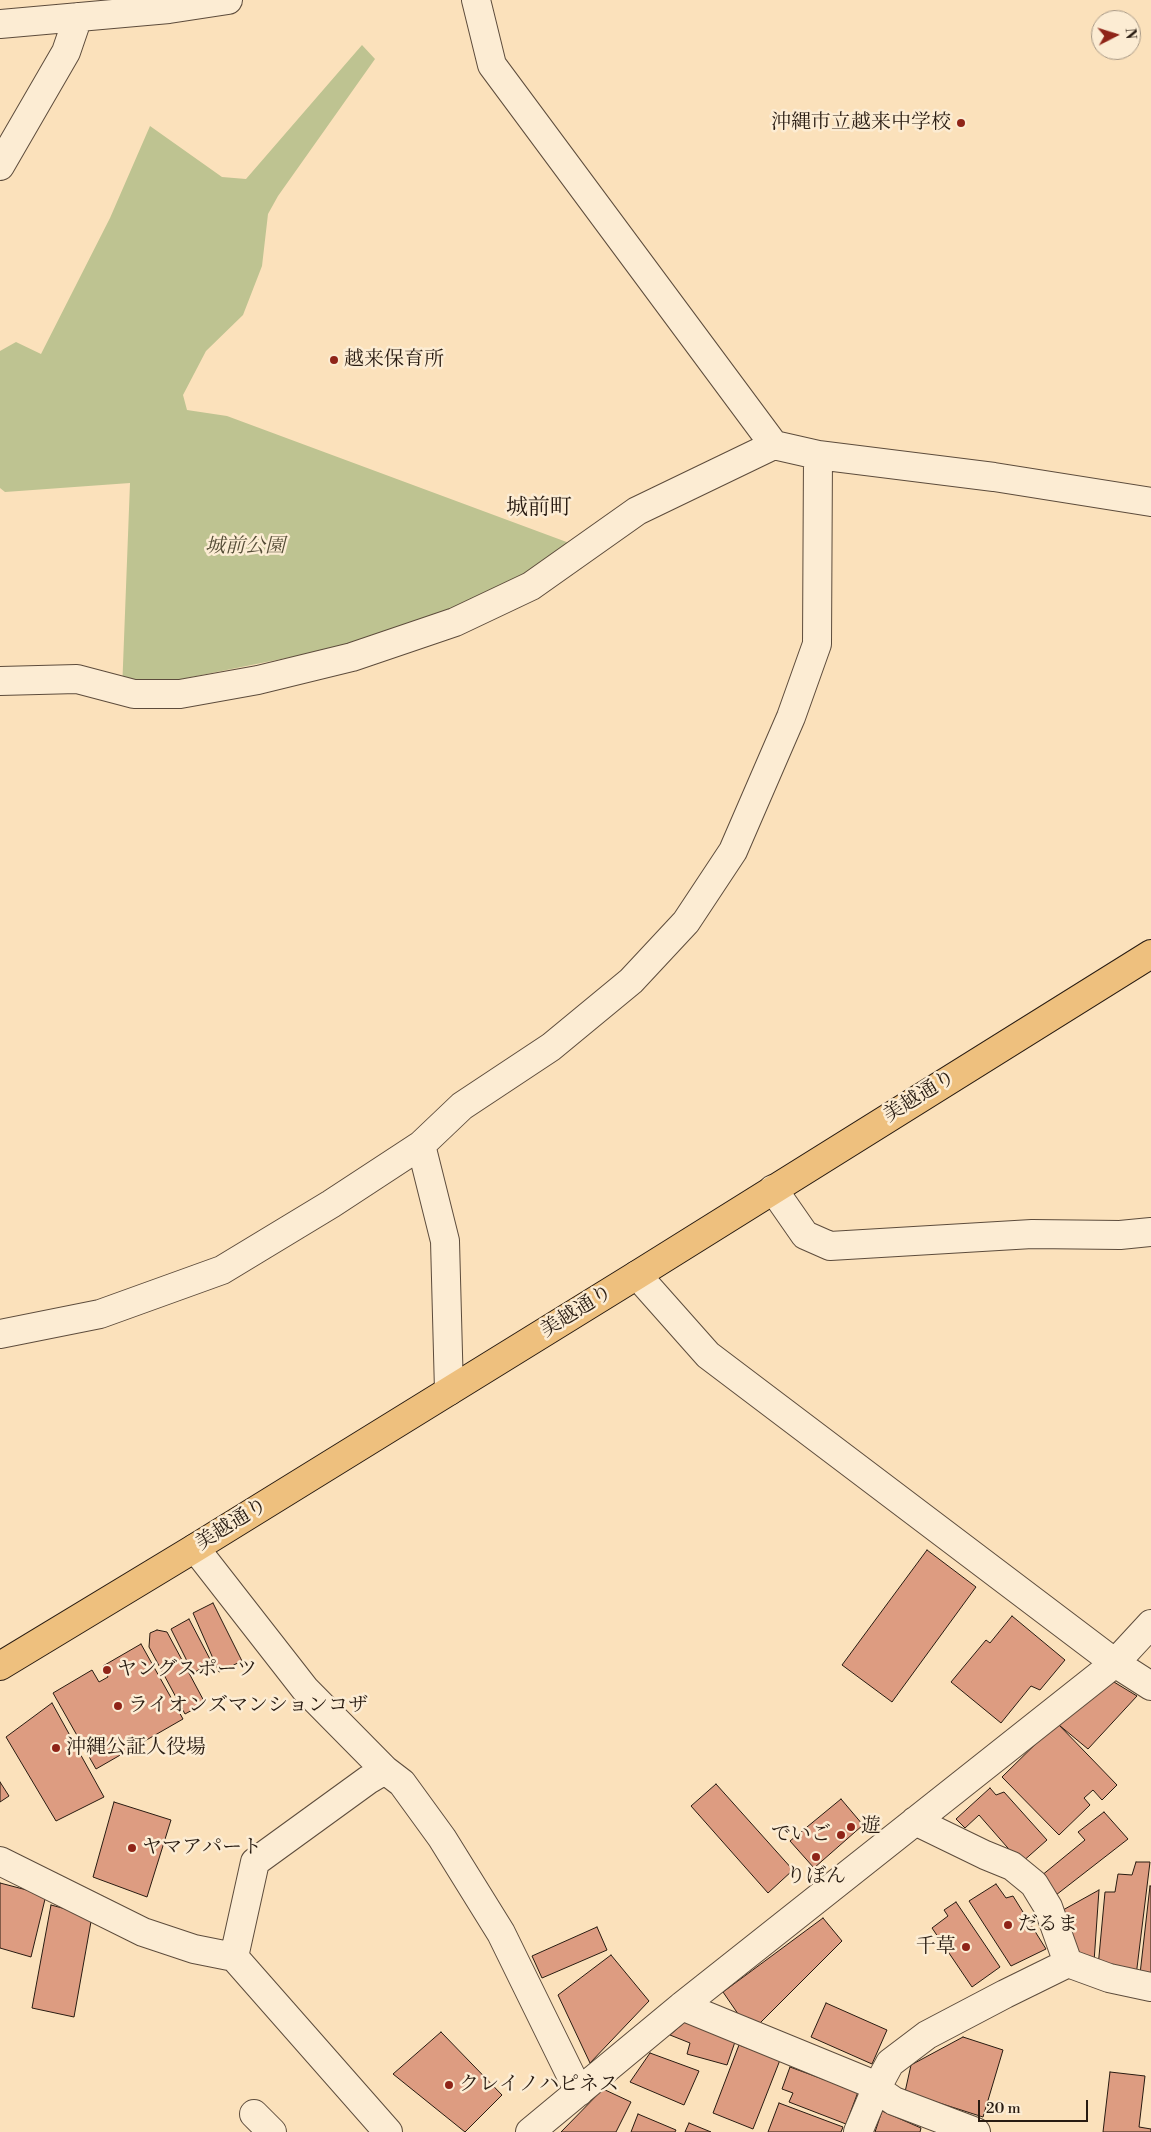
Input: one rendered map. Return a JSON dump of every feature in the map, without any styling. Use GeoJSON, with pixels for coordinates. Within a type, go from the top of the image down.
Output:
{"type":"FeatureCollection","features":[{"type":"Feature","properties":{"kind":"highway","name":"美越通り"},"geometry":{"type":"LineString","coordinates":[[0,1666],[638,1275],[1151,954]]}},
{"type":"Feature","properties":{"kind":"street"},"geometry":{"type":"LineString","coordinates":[[0,24],[169,9],[228,0]]}},
{"type":"Feature","properties":{"kind":"street"},"geometry":{"type":"LineString","coordinates":[[476,0],[492,65],[774,446]]}},
{"type":"Feature","properties":{"kind":"street"},"geometry":{"type":"LineString","coordinates":[[0,166],[66,52],[78,17]]}},
{"type":"Feature","properties":{"kind":"street"},"geometry":{"type":"LineString","coordinates":[[0,681],[77,679],[134,694],[180,694],[258,680],[352,657],[455,622],[530,586],[637,511],[774,446],[818,455],[994,477],[1151,502]]}},
{"type":"Feature","properties":{"kind":"street"},"geometry":{"type":"LineString","coordinates":[[0,1334],[100,1314],[222,1270],[331,1204],[421,1145],[462,1106],[551,1047],[631,981],[686,922],[733,850],[788,726],[817,644],[818,455]]}},
{"type":"Feature","properties":{"kind":"street"},"geometry":{"type":"LineString","coordinates":[[421,1145],[445,1241],[449,1391]]}},
{"type":"Feature","properties":{"kind":"street"},"geometry":{"type":"LineString","coordinates":[[773,1189],[805,1235],[830,1246],[1032,1234],[1120,1235],[1151,1232]]}},
{"type":"Feature","properties":{"kind":"street"},"geometry":{"type":"LineString","coordinates":[[638,1275],[708,1355],[1115,1663],[1151,1686]]}},
{"type":"Feature","properties":{"kind":"street"},"geometry":{"type":"LineString","coordinates":[[195,1548],[305,1689],[385,1770],[402,1783],[442,1838],[501,1933],[579,2092]]}},
{"type":"Feature","properties":{"kind":"street"},"geometry":{"type":"LineString","coordinates":[[530,2132],[682,2006],[1115,1663],[1151,1624]]}},
{"type":"Feature","properties":{"kind":"street"},"geometry":{"type":"LineString","coordinates":[[234,1957],[255,1862],[368,1780],[385,1770]]}},
{"type":"Feature","properties":{"kind":"street"},"geometry":{"type":"LineString","coordinates":[[915,1821],[984,1855],[1012,1866],[1034,1884],[1048,1907],[1068,1963]]}},
{"type":"Feature","properties":{"kind":"street"},"geometry":{"type":"LineString","coordinates":[[0,1860],[143,1932],[194,1950],[234,1957],[388,2132]]}},
{"type":"Feature","properties":{"kind":"street"},"geometry":{"type":"LineString","coordinates":[[858,2132],[876,2089],[890,2063],[927,2035],[1005,1994],[1068,1963],[1109,1978],[1151,1986]]}},
{"type":"Feature","properties":{"kind":"street"},"geometry":{"type":"LineString","coordinates":[[682,2006],[865,2081],[894,2101],[976,2132]]}},
{"type":"Feature","properties":{"kind":"green space","name":"城前公園"},"geometry":{"type":"Polygon","coordinates":[[[362,45],[375,59],[278,196],[268,214],[262,266],[243,315],[206,351],[183,395],[187,410],[227,416],[572,544],[529,574],[453,611],[351,645],[122,691],[130,483],[5,492],[0,488],[0,351],[16,342],[41,354],[110,218],[150,126],[222,177],[246,179],[362,45]]]}},
{"type":"Feature","properties":{"kind":"building"},"geometry":{"type":"Polygon","coordinates":[[[927,1550],[976,1587],[892,1702],[842,1665],[927,1550]]]}},
{"type":"Feature","properties":{"kind":"building"},"geometry":{"type":"Polygon","coordinates":[[[213,1603],[242,1661],[219,1672],[193,1613],[213,1603]]]}},
{"type":"Feature","properties":{"kind":"building"},"geometry":{"type":"Polygon","coordinates":[[[1012,1616],[1065,1660],[1040,1690],[1031,1686],[1001,1723],[951,1682],[986,1640],[990,1643],[1012,1616]]]}},
{"type":"Feature","properties":{"kind":"building"},"geometry":{"type":"Polygon","coordinates":[[[189,1619],[212,1663],[193,1673],[171,1629],[189,1619]]]}},
{"type":"Feature","properties":{"kind":"building"},"geometry":{"type":"Polygon","coordinates":[[[157,1630],[167,1632],[205,1703],[185,1714],[149,1647],[150,1633],[157,1630]]]}},
{"type":"Feature","properties":{"kind":"building","name":"ライオンズマンションコザ"},"geometry":{"type":"Polygon","coordinates":[[[141,1644],[183,1719],[96,1769],[53,1693],[92,1670],[99,1682],[108,1677],[103,1666],[141,1644]]]}},
{"type":"Feature","properties":{"kind":"building"},"geometry":{"type":"Polygon","coordinates":[[[1109,1679],[1137,1696],[1088,1749],[1059,1725],[1109,1679]]]}},
{"type":"Feature","properties":{"kind":"building"},"geometry":{"type":"Polygon","coordinates":[[[52,1703],[104,1797],[56,1821],[6,1737],[52,1703]]]}},
{"type":"Feature","properties":{"kind":"building"},"geometry":{"type":"Polygon","coordinates":[[[1057,1723],[1117,1785],[1102,1800],[1093,1790],[1084,1798],[1090,1805],[1059,1835],[1002,1777],[1057,1723]]]}},
{"type":"Feature","properties":{"kind":"building"},"geometry":{"type":"Polygon","coordinates":[[[0,1782],[9,1796],[0,1802],[0,1782]]]}},
{"type":"Feature","properties":{"kind":"building"},"geometry":{"type":"Polygon","coordinates":[[[716,1784],[793,1870],[768,1893],[691,1806],[716,1784]]]}},
{"type":"Feature","properties":{"kind":"building"},"geometry":{"type":"Polygon","coordinates":[[[990,1788],[996,1795],[1004,1792],[1047,1840],[1021,1863],[979,1815],[965,1828],[956,1819],[990,1788]]]}},
{"type":"Feature","properties":{"kind":"building"},"geometry":{"type":"Polygon","coordinates":[[[841,1799],[863,1825],[814,1868],[790,1841],[841,1799]]]}},
{"type":"Feature","properties":{"kind":"building","name":"ヤマアパート"},"geometry":{"type":"Polygon","coordinates":[[[114,1802],[171,1820],[147,1897],[93,1877],[114,1802]]]}},
{"type":"Feature","properties":{"kind":"building"},"geometry":{"type":"Polygon","coordinates":[[[1104,1812],[1128,1839],[1056,1895],[1041,1876],[1085,1840],[1078,1832],[1104,1812]]]}},
{"type":"Feature","properties":{"kind":"building"},"geometry":{"type":"Polygon","coordinates":[[[1136,1862],[1150,1862],[1136,1976],[1098,1967],[1105,1892],[1115,1892],[1118,1874],[1132,1875],[1136,1862]]]}},
{"type":"Feature","properties":{"kind":"building"},"geometry":{"type":"Polygon","coordinates":[[[0,1883],[46,1895],[31,1957],[0,1948],[0,1883]]]}},
{"type":"Feature","properties":{"kind":"building","name":"だるま"},"geometry":{"type":"Polygon","coordinates":[[[996,1884],[1006,1898],[1013,1896],[1046,1949],[1011,1966],[969,1901],[996,1884]]]}},
{"type":"Feature","properties":{"kind":"building"},"geometry":{"type":"Polygon","coordinates":[[[1151,1886],[1151,1975],[1140,1974],[1151,1886]]]}},
{"type":"Feature","properties":{"kind":"building"},"geometry":{"type":"Polygon","coordinates":[[[1099,1890],[1094,1962],[1078,1952],[1063,1910],[1099,1890]]]}},
{"type":"Feature","properties":{"kind":"building","name":"千草"},"geometry":{"type":"Polygon","coordinates":[[[956,1902],[1000,1967],[972,1987],[932,1928],[948,1916],[944,1910],[956,1902]]]}},
{"type":"Feature","properties":{"kind":"building"},"geometry":{"type":"Polygon","coordinates":[[[51,1905],[92,1916],[74,2017],[32,2008],[51,1905]]]}},
{"type":"Feature","properties":{"kind":"building"},"geometry":{"type":"Polygon","coordinates":[[[823,1918],[842,1941],[756,2027],[747,2027],[723,1992],[823,1918]]]}},
{"type":"Feature","properties":{"kind":"building"},"geometry":{"type":"Polygon","coordinates":[[[597,1927],[607,1950],[542,1978],[532,1956],[597,1927]]]}},
{"type":"Feature","properties":{"kind":"building"},"geometry":{"type":"Polygon","coordinates":[[[611,1955],[649,2001],[590,2063],[558,1995],[611,1955]]]}},
{"type":"Feature","properties":{"kind":"building"},"geometry":{"type":"Polygon","coordinates":[[[826,2003],[887,2030],[872,2064],[811,2037],[826,2003]]]}},
{"type":"Feature","properties":{"kind":"building"},"geometry":{"type":"Polygon","coordinates":[[[687,2020],[736,2039],[727,2065],[687,2054],[690,2043],[670,2035],[687,2020]]]}},
{"type":"Feature","properties":{"kind":"building","name":"クレイノハピネス"},"geometry":{"type":"Polygon","coordinates":[[[441,2032],[502,2095],[465,2132],[393,2074],[441,2032]]]}},
{"type":"Feature","properties":{"kind":"building"},"geometry":{"type":"Polygon","coordinates":[[[963,2037],[1003,2050],[983,2117],[905,2092],[911,2065],[963,2037]]]}},
{"type":"Feature","properties":{"kind":"building"},"geometry":{"type":"Polygon","coordinates":[[[739,2045],[780,2060],[753,2129],[713,2113],[739,2045]]]}},
{"type":"Feature","properties":{"kind":"building"},"geometry":{"type":"Polygon","coordinates":[[[650,2053],[699,2071],[684,2105],[630,2082],[650,2053]]]}},
{"type":"Feature","properties":{"kind":"building"},"geometry":{"type":"Polygon","coordinates":[[[790,2067],[858,2092],[846,2124],[789,2102],[793,2093],[782,2089],[790,2067]]]}},
{"type":"Feature","properties":{"kind":"building"},"geometry":{"type":"Polygon","coordinates":[[[1110,2072],[1145,2076],[1139,2127],[1151,2129],[1151,2132],[1103,2132],[1110,2072]]]}},
{"type":"Feature","properties":{"kind":"building"},"geometry":{"type":"Polygon","coordinates":[[[603,2089],[631,2102],[616,2132],[561,2132],[603,2089]]]}},
{"type":"Feature","properties":{"kind":"building"},"geometry":{"type":"Polygon","coordinates":[[[779,2103],[843,2127],[841,2132],[768,2132],[779,2103]]]}},
{"type":"Feature","properties":{"kind":"building"},"geometry":{"type":"Polygon","coordinates":[[[882,2111],[921,2128],[920,2132],[875,2132],[882,2111]]]}},
{"type":"Feature","properties":{"kind":"building"},"geometry":{"type":"Polygon","coordinates":[[[638,2114],[676,2130],[675,2132],[631,2132],[638,2114]]]}},
{"type":"Feature","properties":{"kind":"building"},"geometry":{"type":"Polygon","coordinates":[[[689,2123],[711,2132],[685,2132],[689,2123]]]}},
{"type":"Feature","properties":{"kind":"place","name":"沖縄市立越来中学校"},"geometry":{"type":"Point","coordinates":[961,123]}},
{"type":"Feature","properties":{"kind":"place","name":"越来保育所"},"geometry":{"type":"Point","coordinates":[334,360]}},
{"type":"Feature","properties":{"kind":"place","name":"ヤングスポーツ"},"geometry":{"type":"Point","coordinates":[107,1670]}},
{"type":"Feature","properties":{"kind":"place","name":"ライオンズマンションコザ"},"geometry":{"type":"Point","coordinates":[118,1706]}},
{"type":"Feature","properties":{"kind":"place","name":"沖縄公証人役場"},"geometry":{"type":"Point","coordinates":[56,1748]}},
{"type":"Feature","properties":{"kind":"place","name":"遊"},"geometry":{"type":"Point","coordinates":[851,1827]}},
{"type":"Feature","properties":{"kind":"place","name":"でいご"},"geometry":{"type":"Point","coordinates":[841,1835]}},
{"type":"Feature","properties":{"kind":"place","name":"ヤマアパート"},"geometry":{"type":"Point","coordinates":[132,1848]}},
{"type":"Feature","properties":{"kind":"place","name":"りぼん"},"geometry":{"type":"Point","coordinates":[816,1857]}},
{"type":"Feature","properties":{"kind":"place","name":"だるま"},"geometry":{"type":"Point","coordinates":[1008,1925]}},
{"type":"Feature","properties":{"kind":"place","name":"千草"},"geometry":{"type":"Point","coordinates":[966,1947]}},
{"type":"Feature","properties":{"kind":"place","name":"クレイノハピネス"},"geometry":{"type":"Point","coordinates":[449,2085]}},
{"type":"Feature","properties":{"kind":"district","name":"城前町"},"geometry":{"type":"Point","coordinates":[539,509]}}]}
